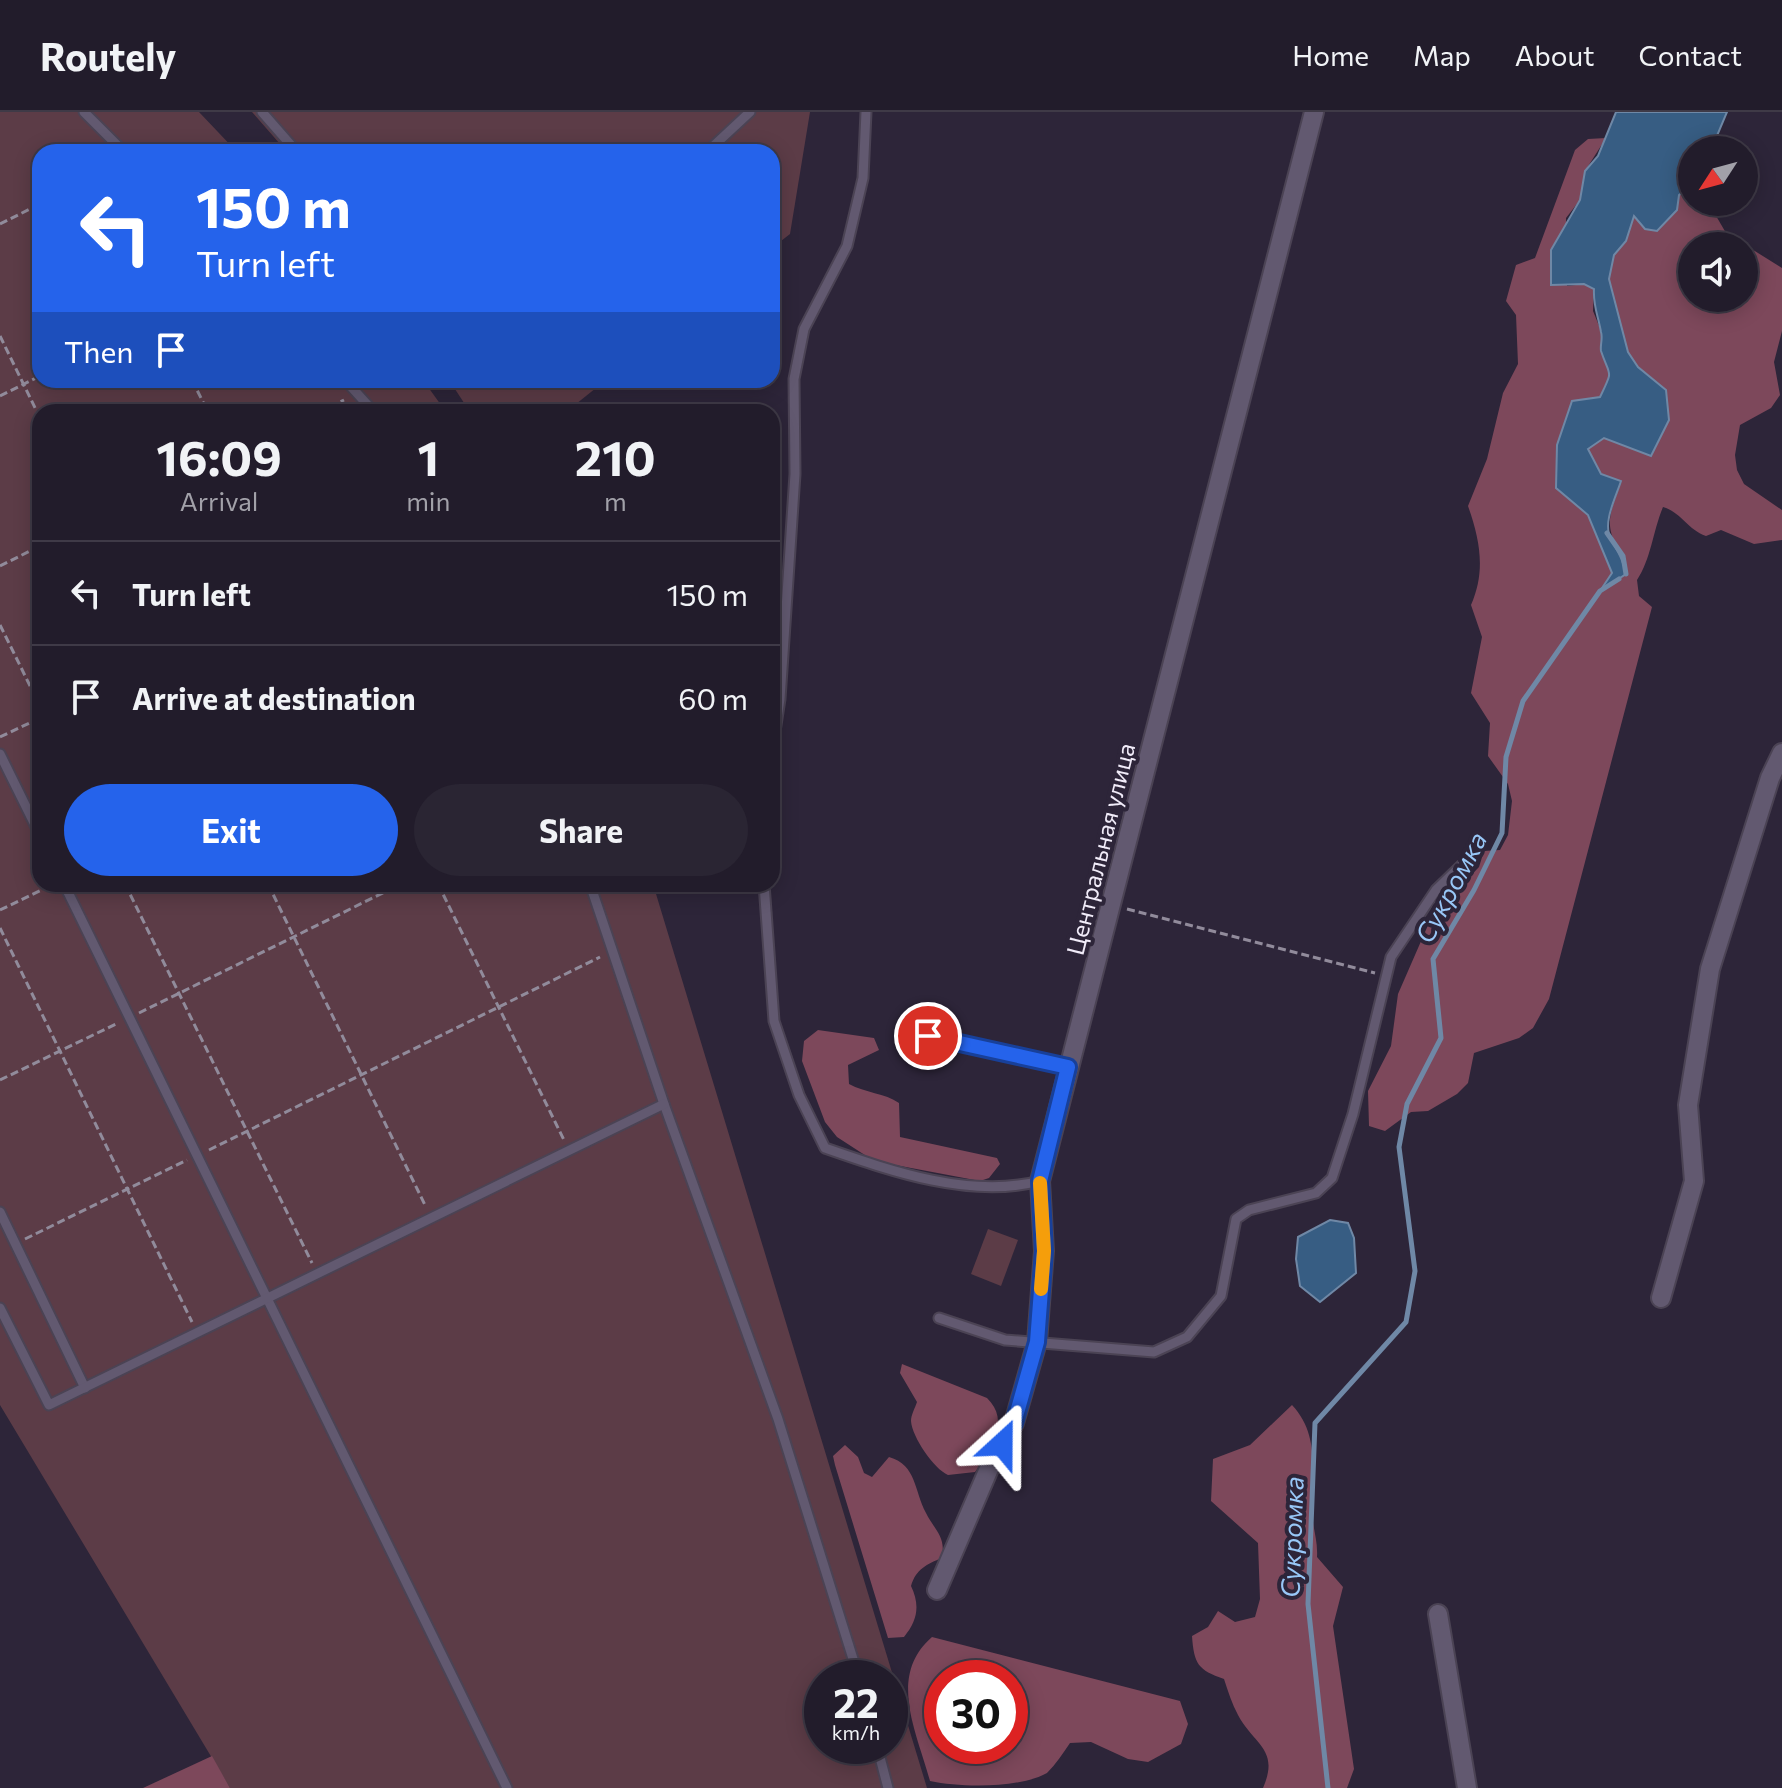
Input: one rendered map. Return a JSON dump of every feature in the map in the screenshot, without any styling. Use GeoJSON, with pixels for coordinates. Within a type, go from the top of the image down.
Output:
{"type":"FeatureCollection","features":[{"type":"Feature","properties":{"kind":"street","name":"Центральная улица"},"geometry":{"type":"LineString","coordinates":[[937,1590],[991,1464],[1014,1423],[1037,1342],[1044,1251],[1040,1181],[1314,112]]}},
{"type":"Feature","properties":{"kind":"street"},"geometry":{"type":"LineString","coordinates":[[1661,1298],[1694,1181],[1688,1105],[1710,969],[1770,778],[1782,753]]}},
{"type":"Feature","properties":{"kind":"street"},"geometry":{"type":"LineString","coordinates":[[1438,1614],[1467,1788]]}},
{"type":"Feature","properties":{"kind":"lane"},"geometry":{"type":"LineString","coordinates":[[84,112],[116,144]]}},
{"type":"Feature","properties":{"kind":"lane"},"geometry":{"type":"LineString","coordinates":[[262,112],[290,144]]}},
{"type":"Feature","properties":{"kind":"lane"},"geometry":{"type":"LineString","coordinates":[[716,144],[750,112]]}},
{"type":"Feature","properties":{"kind":"lane"},"geometry":{"type":"LineString","coordinates":[[780,699],[795,474],[794,379],[804,329],[847,246],[863,178],[866,112]]}},
{"type":"Feature","properties":{"kind":"lane"},"geometry":{"type":"LineString","coordinates":[[352,388],[367,404]]}},
{"type":"Feature","properties":{"kind":"lane"},"geometry":{"type":"LineString","coordinates":[[0,754],[32,819]]}},
{"type":"Feature","properties":{"kind":"lane"},"geometry":{"type":"LineString","coordinates":[[939,1318],[1005,1340],[1123,1352],[1154,1352],[1187,1337],[1221,1296],[1236,1219],[1249,1210],[1316,1193],[1332,1178],[1353,1114],[1386,976],[1402,937],[1436,890],[1465,862]]}},
{"type":"Feature","properties":{"kind":"lane"},"geometry":{"type":"LineString","coordinates":[[68,892],[507,1788]]}},
{"type":"Feature","properties":{"kind":"lane"},"geometry":{"type":"LineString","coordinates":[[593,892],[664,1104],[778,1419],[853,1660]]}},
{"type":"Feature","properties":{"kind":"lane"},"geometry":{"type":"LineString","coordinates":[[765,892],[774,1021],[799,1095],[825,1148],[881,1168],[984,1188],[1013,1188],[1040,1181]]}},
{"type":"Feature","properties":{"kind":"lane"},"geometry":{"type":"LineString","coordinates":[[928,1036],[1068,1067]]}},
{"type":"Feature","properties":{"kind":"lane"},"geometry":{"type":"LineString","coordinates":[[0,1308],[49,1405],[664,1104]]}},
{"type":"Feature","properties":{"kind":"lane"},"geometry":{"type":"LineString","coordinates":[[0,1212],[85,1388]]}},
{"type":"Feature","properties":{"kind":"lane"},"geometry":{"type":"LineString","coordinates":[[882,1764],[888,1788]]}},
{"type":"Feature","properties":{"kind":"path"},"geometry":{"type":"LineString","coordinates":[[0,224],[32,208]]}},
{"type":"Feature","properties":{"kind":"path"},"geometry":{"type":"LineString","coordinates":[[0,336],[33,404]]}},
{"type":"Feature","properties":{"kind":"path"},"geometry":{"type":"LineString","coordinates":[[0,396],[32,380]]}},
{"type":"Feature","properties":{"kind":"path"},"geometry":{"type":"LineString","coordinates":[[335,404],[357,393]]}},
{"type":"Feature","properties":{"kind":"path"},"geometry":{"type":"LineString","coordinates":[[0,566],[32,550]]}},
{"type":"Feature","properties":{"kind":"path"},"geometry":{"type":"LineString","coordinates":[[0,625],[32,690]]}},
{"type":"Feature","properties":{"kind":"path"},"geometry":{"type":"LineString","coordinates":[[0,737],[32,722]]}},
{"type":"Feature","properties":{"kind":"path"},"geometry":{"type":"LineString","coordinates":[[0,910],[37,892]]}},
{"type":"Feature","properties":{"kind":"path"},"geometry":{"type":"LineString","coordinates":[[129,892],[318,1273]]}},
{"type":"Feature","properties":{"kind":"path"},"geometry":{"type":"LineString","coordinates":[[272,892],[431,1218]]}},
{"type":"Feature","properties":{"kind":"path"},"geometry":{"type":"LineString","coordinates":[[0,1080],[385,892]]}},
{"type":"Feature","properties":{"kind":"path"},"geometry":{"type":"LineString","coordinates":[[442,892],[569,1151]]}},
{"type":"Feature","properties":{"kind":"path"},"geometry":{"type":"LineString","coordinates":[[1110,905],[1386,976]]}},
{"type":"Feature","properties":{"kind":"path"},"geometry":{"type":"LineString","coordinates":[[0,928],[197,1332]]}},
{"type":"Feature","properties":{"kind":"path"},"geometry":{"type":"LineString","coordinates":[[15,1243],[612,951]]}},
{"type":"Feature","properties":{"kind":"shaded area"},"geometry":{"type":"Polygon","coordinates":[[[0,112],[199,112],[229,144],[32,144],[32,388],[429,388],[440,404],[32,404],[32,892],[655,892],[888,1660],[804,1660],[804,1764],[908,1764],[908,1725],[927,1788],[230,1788],[0,1405],[0,112]]]}},
{"type":"Feature","properties":{"kind":"shaded area"},"geometry":{"type":"Polygon","coordinates":[[[252,112],[810,112],[790,234],[780,242],[780,144],[280,144],[252,112]]]}},
{"type":"Feature","properties":{"kind":"shaded area"},"geometry":{"type":"Polygon","coordinates":[[[1606,138],[1585,171],[1580,200],[1566,218],[1567,286],[1584,284],[1594,289],[1593,311],[1602,333],[1601,351],[1608,360],[1610,375],[1556,488],[1588,515],[1612,574],[1603,589],[1623,556],[1610,528],[1621,482],[1601,474],[1588,449],[1666,390],[1638,367],[1628,352],[1609,279],[1614,255],[1626,241],[1634,215],[1677,210],[1678,202],[1678,216],[1716,216],[1725,232],[1678,232],[1678,312],[1758,312],[1758,253],[1782,268],[1782,331],[1774,362],[1780,395],[1771,408],[1740,425],[1735,455],[1737,470],[1744,484],[1782,510],[1782,540],[1754,544],[1721,530],[1706,536],[1663,507],[1646,563],[1637,580],[1639,596],[1652,607],[1549,999],[1533,1028],[1519,1038],[1474,1053],[1468,1083],[1457,1094],[1428,1111],[1411,1112],[1385,1131],[1369,1126],[1368,1091],[1391,1046],[1398,994],[1432,916],[1479,867],[1484,851],[1500,850],[1508,835],[1512,801],[1508,784],[1488,756],[1490,723],[1471,693],[1482,637],[1471,605],[1479,580],[1480,556],[1468,506],[1487,459],[1503,393],[1518,364],[1516,315],[1506,301],[1516,265],[1535,258],[1575,150],[1588,139],[1606,138]]]}},
{"type":"Feature","properties":{"kind":"shaded area"},"geometry":{"type":"Polygon","coordinates":[[[454,388],[596,388],[576,404],[465,404],[454,388]]]}},
{"type":"Feature","properties":{"kind":"shaded area"},"geometry":{"type":"Polygon","coordinates":[[[818,1030],[874,1038],[879,1050],[848,1065],[849,1084],[899,1103],[900,1137],[997,1158],[1000,1164],[989,1178],[980,1181],[874,1161],[837,1137],[825,1122],[802,1061],[804,1041],[818,1030]]]}},
{"type":"Feature","properties":{"kind":"shaded area"},"geometry":{"type":"Polygon","coordinates":[[[988,1229],[1018,1240],[1001,1286],[971,1274],[988,1229]]]}},
{"type":"Feature","properties":{"kind":"shaded area"},"geometry":{"type":"Polygon","coordinates":[[[902,1364],[987,1398],[994,1407],[998,1416],[996,1436],[975,1472],[948,1475],[925,1452],[912,1428],[911,1419],[917,1402],[900,1373],[902,1364]]]}},
{"type":"Feature","properties":{"kind":"shaded area"},"geometry":{"type":"Polygon","coordinates":[[[1292,1405],[1307,1429],[1311,1443],[1312,1513],[1317,1557],[1343,1587],[1333,1626],[1354,1769],[1347,1788],[1263,1788],[1269,1764],[1267,1756],[1238,1715],[1224,1679],[1199,1665],[1193,1646],[1192,1636],[1208,1627],[1218,1611],[1235,1622],[1255,1617],[1260,1599],[1258,1543],[1211,1501],[1213,1459],[1250,1445],[1292,1405]]]}},
{"type":"Feature","properties":{"kind":"shaded area"},"geometry":{"type":"Polygon","coordinates":[[[845,1445],[858,1457],[864,1473],[872,1477],[889,1457],[905,1466],[941,1539],[942,1558],[923,1568],[913,1580],[911,1586],[916,1612],[904,1637],[888,1638],[835,1465],[833,1456],[845,1445]]]}},
{"type":"Feature","properties":{"kind":"shaded area"},"geometry":{"type":"Polygon","coordinates":[[[932,1637],[1021,1660],[924,1660],[924,1761],[909,1705],[911,1669],[918,1652],[932,1637]]]}},
{"type":"Feature","properties":{"kind":"shaded area"},"geometry":{"type":"Polygon","coordinates":[[[1028,1662],[1180,1701],[1188,1724],[1181,1744],[1148,1762],[1128,1759],[1091,1742],[1070,1743],[1047,1773],[1022,1782],[958,1785],[930,1781],[925,1764],[1028,1764],[1028,1662]]]}},
{"type":"Feature","properties":{"kind":"shaded area"},"geometry":{"type":"Polygon","coordinates":[[[212,1756],[230,1788],[143,1788],[212,1756]]]}},
{"type":"Feature","properties":{"kind":"water"},"geometry":{"type":"Polygon","coordinates":[[[1616,112],[1727,112],[1717,136],[1678,136],[1677,210],[1657,231],[1645,229],[1634,216],[1626,241],[1614,255],[1609,279],[1628,352],[1638,367],[1666,390],[1669,420],[1651,456],[1604,438],[1588,449],[1601,474],[1621,481],[1608,525],[1626,574],[1600,591],[1612,573],[1588,515],[1556,488],[1557,445],[1572,401],[1600,397],[1609,373],[1601,351],[1602,334],[1594,289],[1584,284],[1551,285],[1551,250],[1580,200],[1585,171],[1598,156],[1616,112]]]}},
{"type":"Feature","properties":{"kind":"water"},"geometry":{"type":"Polygon","coordinates":[[[1330,1220],[1348,1223],[1354,1238],[1356,1273],[1320,1302],[1300,1286],[1296,1259],[1298,1237],[1330,1220]]]}},
{"type":"Feature","properties":{"kind":"waterway","name":"Сукромка"},"geometry":{"type":"LineString","coordinates":[[1607,533],[1623,556],[1626,574]]}},
{"type":"Feature","properties":{"kind":"waterway","name":"Сукромка"},"geometry":{"type":"LineString","coordinates":[[1328,1788],[1308,1604],[1315,1423],[1406,1322],[1415,1271],[1399,1147],[1407,1104],[1441,1038],[1433,959],[1474,890],[1502,833],[1506,757],[1523,701],[1600,591],[1619,579]]}},
{"type":"Feature","properties":{"kind":"slow traffic"},"geometry":{"type":"LineString","coordinates":[[1040,1183],[1039,1212],[1044,1251],[1041,1289]]}},
{"type":"Feature","properties":{"kind":"route"},"geometry":{"type":"LineString","coordinates":[[928,1036],[1068,1067],[1040,1181],[1039,1212],[1044,1251],[1037,1342],[1014,1423],[1002,1444]]}}]}
